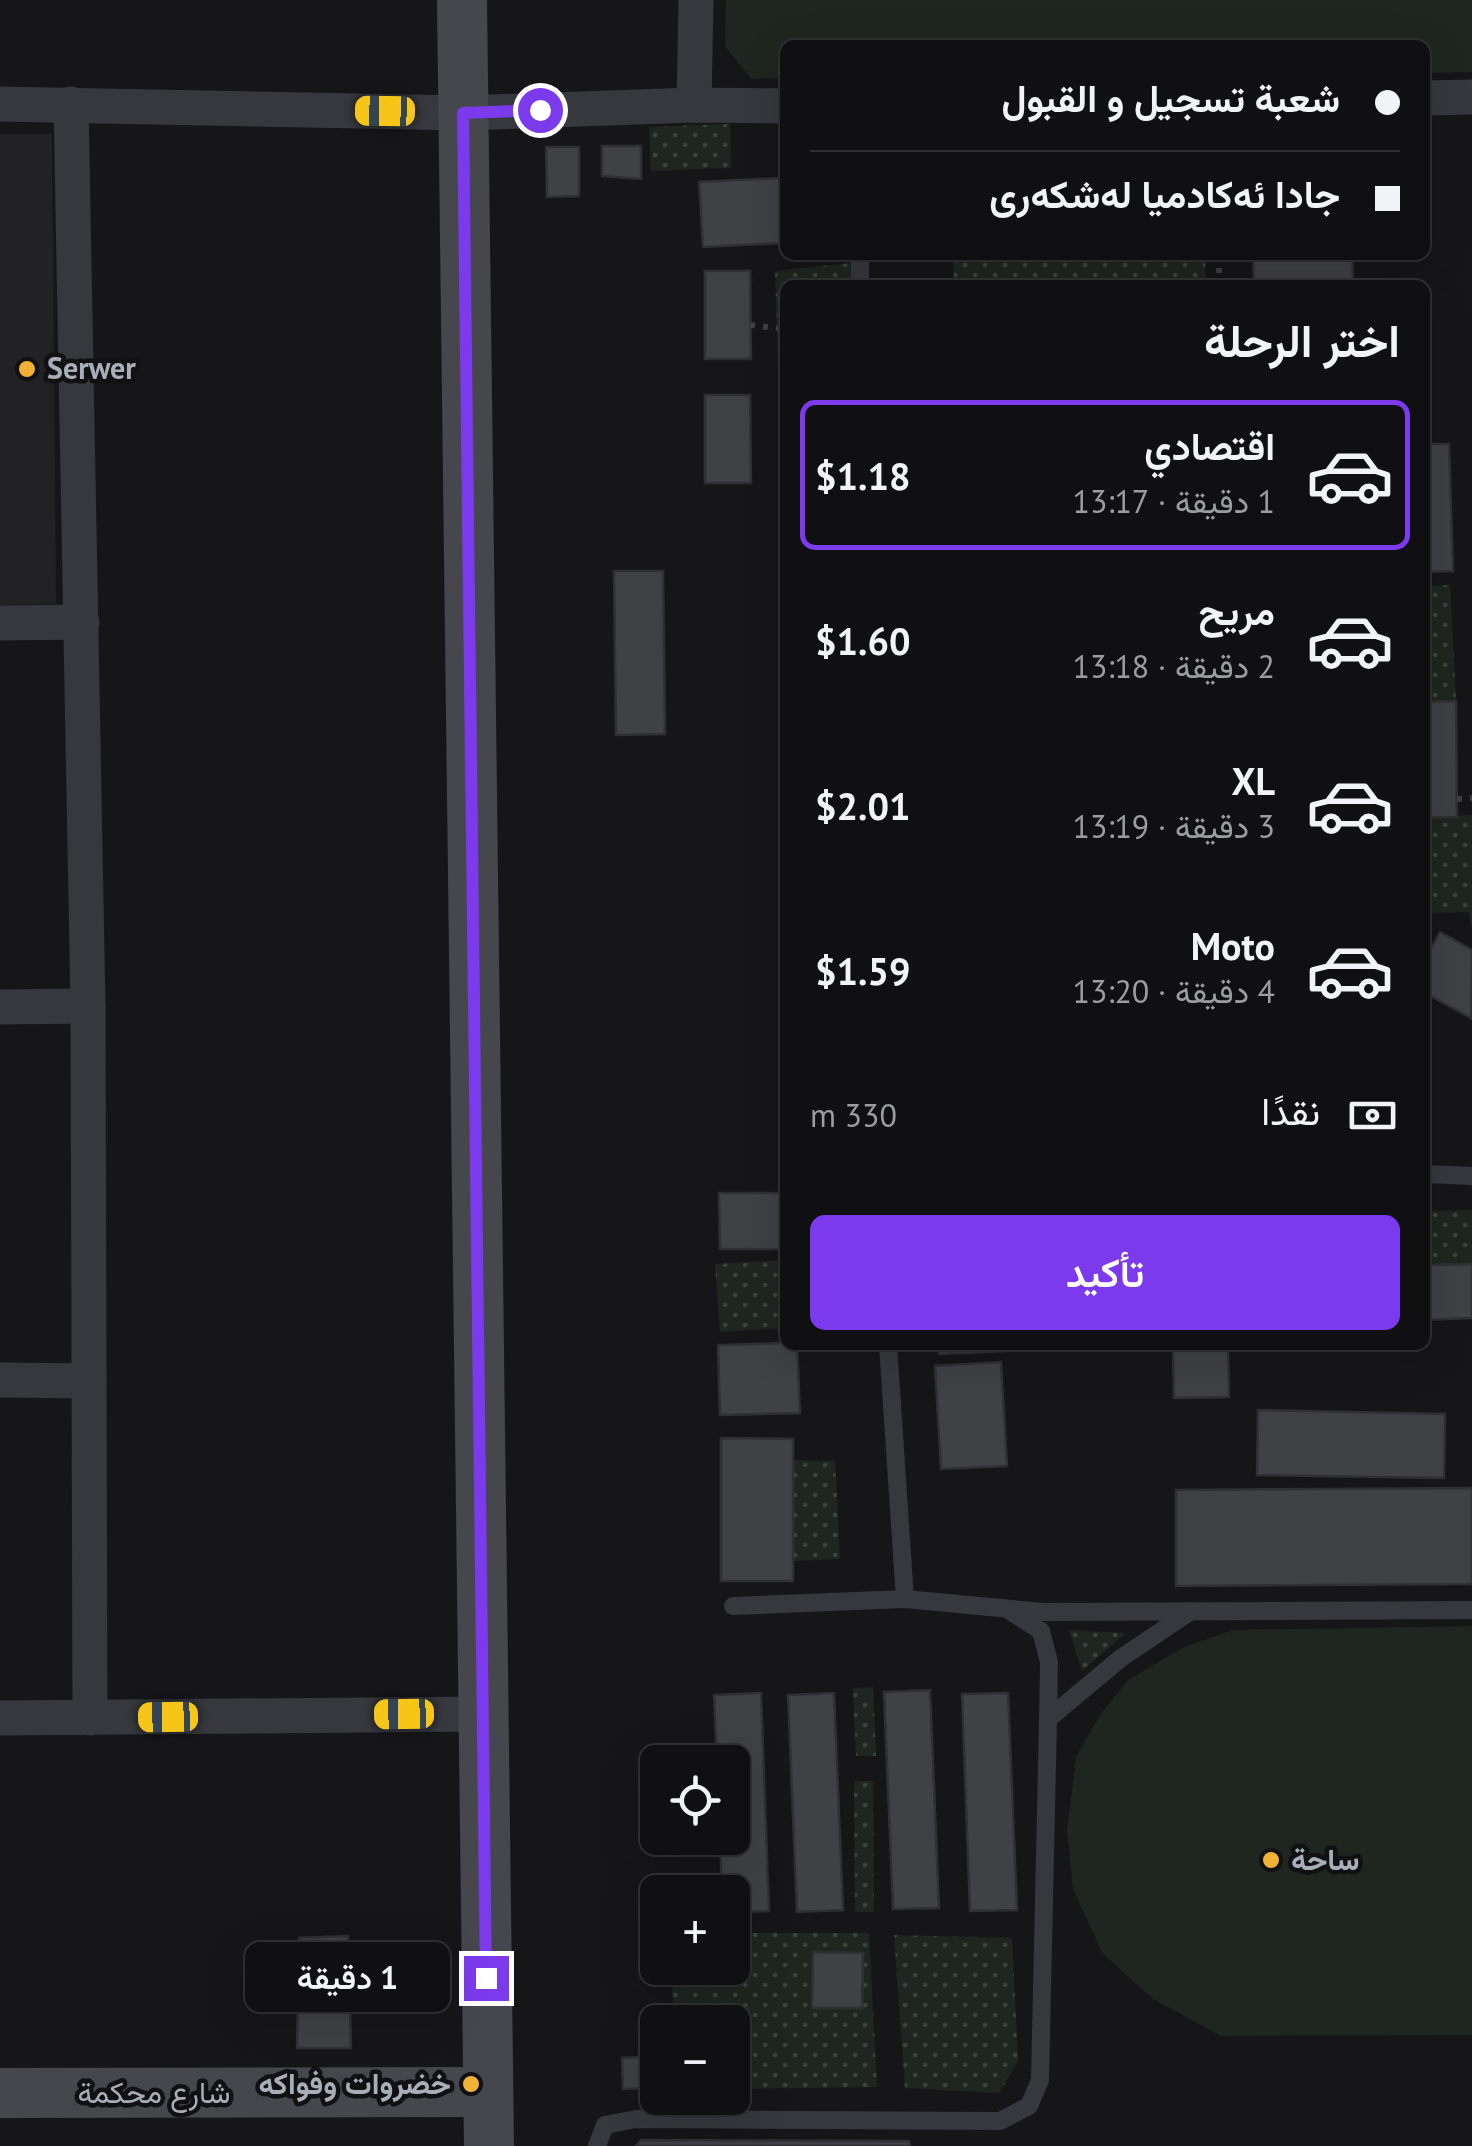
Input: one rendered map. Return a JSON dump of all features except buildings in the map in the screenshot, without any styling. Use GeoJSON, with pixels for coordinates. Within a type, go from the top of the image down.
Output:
{"type":"FeatureCollection","features":[{"type":"Feature","properties":{"kind":"main road"},"geometry":{"type":"LineString","coordinates":[[462,0],[489,2146]]}},
{"type":"Feature","properties":{"kind":"main road","name":"شارع محكمة"},"geometry":{"type":"LineString","coordinates":[[0,2093],[488,2092]]}},
{"type":"Feature","properties":{"kind":"street"},"geometry":{"type":"LineString","coordinates":[[694,106],[696,0]]}},
{"type":"Feature","properties":{"kind":"street"},"geometry":{"type":"LineString","coordinates":[[1430,98],[1472,98]]}},
{"type":"Feature","properties":{"kind":"street"},"geometry":{"type":"LineString","coordinates":[[0,104],[463,113],[780,106]]}},
{"type":"Feature","properties":{"kind":"street"},"geometry":{"type":"LineString","coordinates":[[71,104],[88,1006],[90,1718]]}},
{"type":"Feature","properties":{"kind":"street"},"geometry":{"type":"LineString","coordinates":[[0,623],[82,622]]}},
{"type":"Feature","properties":{"kind":"street"},"geometry":{"type":"LineString","coordinates":[[0,1007],[88,1006]]}},
{"type":"Feature","properties":{"kind":"street"},"geometry":{"type":"LineString","coordinates":[[0,1380],[89,1381]]}},
{"type":"Feature","properties":{"kind":"street"},"geometry":{"type":"LineString","coordinates":[[0,1718],[482,1714]]}},
{"type":"Feature","properties":{"kind":"lane"},"geometry":{"type":"LineString","coordinates":[[1430,1174],[1472,1176]]}},
{"type":"Feature","properties":{"kind":"lane"},"geometry":{"type":"LineString","coordinates":[[888,1350],[905,1599]]}},
{"type":"Feature","properties":{"kind":"lane"},"geometry":{"type":"LineString","coordinates":[[733,1606],[905,1599],[1043,1612],[1472,1610]]}},
{"type":"Feature","properties":{"kind":"lane"},"geometry":{"type":"LineString","coordinates":[[597,2146],[604,2125],[636,2119],[1000,2121],[1030,2106],[1040,2080],[1049,1662],[1041,1631],[1005,1608]]}},
{"type":"Feature","properties":{"kind":"lane"},"geometry":{"type":"LineString","coordinates":[[1048,1718],[1121,1658],[1191,1611]]}},
{"type":"Feature","properties":{"kind":"path"},"geometry":{"type":"LineString","coordinates":[[750,325],[780,328]]}},
{"type":"Feature","properties":{"kind":"path"},"geometry":{"type":"LineString","coordinates":[[1457,799],[1472,798]]}},
{"type":"Feature","properties":{"kind":"shaded area"},"geometry":{"type":"Polygon","coordinates":[[[726,0],[1472,0],[1472,72],[1430,73],[1430,40],[780,40],[780,78],[751,79],[725,46],[726,0]]]}},
{"type":"Feature","properties":{"kind":"shaded area"},"geometry":{"type":"Polygon","coordinates":[[[730,124],[731,168],[651,171],[649,127],[730,124]]]}},
{"type":"Feature","properties":{"kind":"shaded area","name":"Serwer"},"geometry":{"type":"Polygon","coordinates":[[[0,134],[52,134],[56,604],[0,605],[0,134]]]}},
{"type":"Feature","properties":{"kind":"shaded area"},"geometry":{"type":"Polygon","coordinates":[[[953,260],[1205,260],[1206,280],[954,280],[953,260]]]}},
{"type":"Feature","properties":{"kind":"shaded area"},"geometry":{"type":"Polygon","coordinates":[[[860,262],[860,280],[780,280],[780,428],[775,271],[860,262]]]}},
{"type":"Feature","properties":{"kind":"shaded area"},"geometry":{"type":"Polygon","coordinates":[[[1450,585],[1456,701],[1430,702],[1430,586],[1450,585]]]}},
{"type":"Feature","properties":{"kind":"shaded area"},"geometry":{"type":"Polygon","coordinates":[[[1472,815],[1472,931],[1469,912],[1430,913],[1430,817],[1472,815]]]}},
{"type":"Feature","properties":{"kind":"shaded area"},"geometry":{"type":"Polygon","coordinates":[[[1472,1210],[1472,1264],[1430,1265],[1430,1211],[1472,1210]]]}},
{"type":"Feature","properties":{"kind":"shaded area"},"geometry":{"type":"Polygon","coordinates":[[[780,1260],[780,1328],[720,1332],[715,1264],[780,1260]]]}},
{"type":"Feature","properties":{"kind":"shaded area"},"geometry":{"type":"Polygon","coordinates":[[[793,1460],[835,1461],[840,1559],[793,1561],[793,1460]]]}},
{"type":"Feature","properties":{"kind":"shaded area","name":"ساحة"},"geometry":{"type":"Polygon","coordinates":[[[1472,1626],[1472,2035],[1221,2036],[1153,1999],[1102,1953],[1073,1889],[1067,1830],[1076,1757],[1100,1715],[1128,1680],[1184,1647],[1233,1630],[1472,1626]]]}},
{"type":"Feature","properties":{"kind":"shaded area"},"geometry":{"type":"Polygon","coordinates":[[[1069,1630],[1126,1633],[1082,1671],[1069,1630]]]}},
{"type":"Feature","properties":{"kind":"shaded area"},"geometry":{"type":"Polygon","coordinates":[[[873,1687],[876,1756],[856,1756],[853,1688],[873,1687]]]}},
{"type":"Feature","properties":{"kind":"shaded area"},"geometry":{"type":"Polygon","coordinates":[[[854,1781],[873,1781],[874,1912],[855,1912],[854,1781]]]}},
{"type":"Feature","properties":{"kind":"shaded area"},"geometry":{"type":"Polygon","coordinates":[[[750,1933],[869,1933],[877,2087],[750,2089],[750,2005],[673,2005],[672,1985],[750,1985],[750,1933]]]}},
{"type":"Feature","properties":{"kind":"shaded area"},"geometry":{"type":"Polygon","coordinates":[[[894,1935],[1012,1938],[1018,2061],[999,2093],[905,2088],[894,1935]]]}},
{"type":"Feature","properties":{"kind":"place","name":"Serwer"},"geometry":{"type":"Point","coordinates":[27,369]}},
{"type":"Feature","properties":{"kind":"place","name":"ساحة"},"geometry":{"type":"Point","coordinates":[1271,1860]}},
{"type":"Feature","properties":{"kind":"place","name":"خضروات وفواكه"},"geometry":{"type":"Point","coordinates":[471,2084]}},
{"type":"Feature","properties":{"kind":"route"},"geometry":{"type":"LineString","coordinates":[[486,1978],[463,113],[540,110]]}}]}
